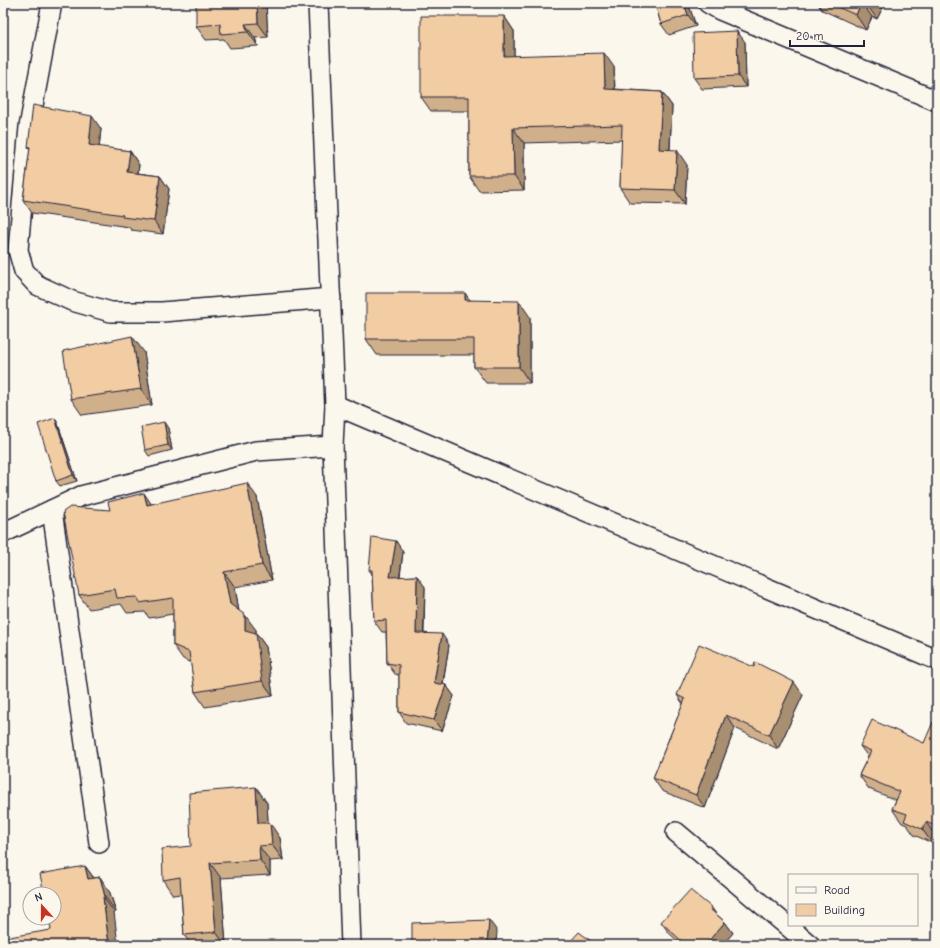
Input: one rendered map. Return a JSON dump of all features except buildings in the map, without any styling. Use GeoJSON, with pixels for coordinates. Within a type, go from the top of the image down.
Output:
{"type":"FeatureCollection","features":[{"type":"Feature","properties":{"kind":"street"},"geometry":{"type":"LineString","coordinates":[[52,3],[29,127],[18,250],[24,271],[37,285],[72,301],[111,312],[162,312],[330,298]]}},
{"type":"Feature","properties":{"kind":"street"},"geometry":{"type":"LineString","coordinates":[[318,3],[335,405],[333,446],[351,945]]}},
{"type":"Feature","properties":{"kind":"street"},"geometry":{"type":"LineString","coordinates":[[708,3],[720,10],[937,101]]}},
{"type":"Feature","properties":{"kind":"street"},"geometry":{"type":"LineString","coordinates":[[335,405],[937,660]]}},
{"type":"Feature","properties":{"kind":"street"},"geometry":{"type":"LineString","coordinates":[[3,533],[81,496],[256,451],[333,446]]}},
{"type":"Feature","properties":{"kind":"street"},"geometry":{"type":"LineString","coordinates":[[52,510],[99,843]]}},
{"type":"Feature","properties":{"kind":"street"},"geometry":{"type":"LineString","coordinates":[[676,832],[810,945]]}}]}
